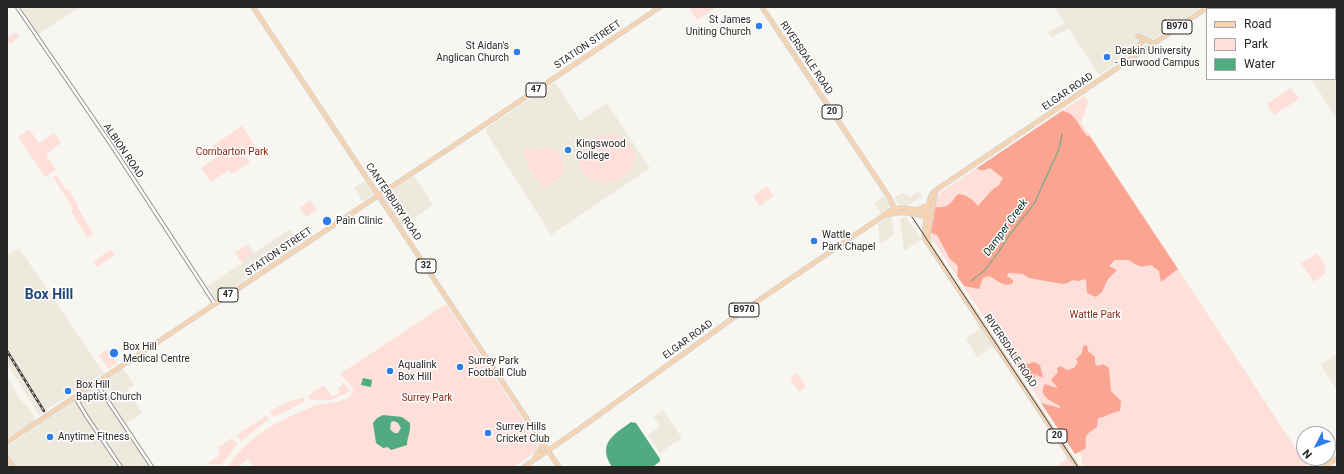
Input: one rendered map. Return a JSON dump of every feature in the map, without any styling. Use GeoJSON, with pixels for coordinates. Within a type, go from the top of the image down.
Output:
{"type":"FeatureCollection","features":[{"type":"Feature","properties":{"kind":"main road","name":"CANTERBURY ROAD"},"geometry":{"type":"LineString","coordinates":[[253,7],[559,467]]}},
{"type":"Feature","properties":{"kind":"main road","name":"STATION STREET"},"geometry":{"type":"LineString","coordinates":[[7,442],[660,7]]}},
{"type":"Feature","properties":{"kind":"main road","name":"RIVERSDALE ROAD"},"geometry":{"type":"LineString","coordinates":[[762,7],[896,210]]}},
{"type":"Feature","properties":{"kind":"main road","name":"ELGAR ROAD"},"geometry":{"type":"LineString","coordinates":[[936,190],[1206,8]]}},
{"type":"Feature","properties":{"kind":"main road"},"geometry":{"type":"LineString","coordinates":[[1138,36],[1153,43]]}},
{"type":"Feature","properties":{"kind":"main road"},"geometry":{"type":"LineString","coordinates":[[1130,59],[1142,41]]}},
{"type":"Feature","properties":{"kind":"main road"},"geometry":{"type":"LineString","coordinates":[[930,244],[928,233],[929,205],[932,195],[936,190]]}},
{"type":"Feature","properties":{"kind":"main road"},"geometry":{"type":"LineString","coordinates":[[929,215],[936,190]]}},
{"type":"Feature","properties":{"kind":"main road"},"geometry":{"type":"LineString","coordinates":[[896,210],[915,210],[929,205]]}},
{"type":"Feature","properties":{"kind":"main road","name":"ELGAR ROAD"},"geometry":{"type":"LineString","coordinates":[[524,467],[549,451],[740,313],[883,216],[896,210]]}},
{"type":"Feature","properties":{"kind":"main road"},"geometry":{"type":"LineString","coordinates":[[896,210],[921,216],[929,215]]}},
{"type":"Feature","properties":{"kind":"main road"},"geometry":{"type":"LineString","coordinates":[[915,210],[929,215]]}},
{"type":"Feature","properties":{"kind":"main road","name":"RIVERSDALE ROAD"},"geometry":{"type":"LineString","coordinates":[[929,215],[925,224],[924,236],[1077,467]]}},
{"type":"Feature","properties":{"kind":"main road"},"geometry":{"type":"LineString","coordinates":[[921,216],[925,224]]}},
{"type":"Feature","properties":{"kind":"main road"},"geometry":{"type":"LineString","coordinates":[[534,461],[540,452],[542,441]]}},
{"type":"Feature","properties":{"kind":"main road"},"geometry":{"type":"LineString","coordinates":[[7,458],[13,467]]}},
{"type":"Feature","properties":{"kind":"main road"},"geometry":{"type":"LineString","coordinates":[[1324,467],[1337,458]]}},
{"type":"Feature","properties":{"kind":"street","name":"ALBION ROAD"},"geometry":{"type":"LineString","coordinates":[[17,7],[215,304]]}},
{"type":"Feature","properties":{"kind":"street"},"geometry":{"type":"LineString","coordinates":[[96,383],[152,467]]}},
{"type":"Feature","properties":{"kind":"street"},"geometry":{"type":"LineString","coordinates":[[75,397],[121,467]]}},
{"type":"Feature","properties":{"kind":"shaded area"},"geometry":{"type":"Polygon","coordinates":[[[21,7],[80,7],[38,34],[21,7]]]}},
{"type":"Feature","properties":{"kind":"shaded area","name":"Deakin University - Burwood Campus"},"geometry":{"type":"Polygon","coordinates":[[[1054,7],[1202,7],[1099,75],[1069,29],[1052,38],[1048,32],[1065,23],[1054,7]]]}},
{"type":"Feature","properties":{"kind":"shaded area"},"geometry":{"type":"Polygon","coordinates":[[[1337,7],[1337,119],[1312,80],[1336,80],[1336,8],[1264,8],[1337,7]]]}},
{"type":"Feature","properties":{"kind":"shaded area","name":"Kingswood College"},"geometry":{"type":"Polygon","coordinates":[[[555,82],[580,121],[607,103],[650,168],[551,235],[486,132],[487,128],[555,82]]]}},
{"type":"Feature","properties":{"kind":"shaded area"},"geometry":{"type":"Polygon","coordinates":[[[1062,111],[1071,114],[1088,137],[1089,135],[1178,269],[1161,282],[1159,271],[1151,265],[1142,266],[1129,260],[1115,260],[1109,266],[1117,270],[1108,279],[1102,292],[1096,297],[1087,293],[1086,279],[1078,281],[1072,280],[1063,284],[1029,278],[1023,274],[1008,273],[1007,276],[1013,280],[1013,283],[1006,285],[989,276],[983,278],[979,289],[964,286],[957,276],[958,266],[950,259],[937,235],[931,233],[935,207],[943,207],[948,205],[958,194],[969,197],[978,206],[992,190],[999,185],[1003,178],[990,168],[982,170],[977,168],[1062,111]]]}},
{"type":"Feature","properties":{"kind":"shaded area"},"geometry":{"type":"Polygon","coordinates":[[[414,176],[433,205],[402,226],[382,197],[414,176]]]}},
{"type":"Feature","properties":{"kind":"shaded area"},"geometry":{"type":"Polygon","coordinates":[[[364,181],[373,194],[363,202],[354,188],[364,181]]]}},
{"type":"Feature","properties":{"kind":"shaded area"},"geometry":{"type":"Polygon","coordinates":[[[919,191],[922,196],[909,205],[898,204],[894,198],[902,193],[910,197],[919,191]]]}},
{"type":"Feature","properties":{"kind":"shaded area"},"geometry":{"type":"Polygon","coordinates":[[[884,196],[891,206],[881,214],[874,203],[884,196]]]}},
{"type":"Feature","properties":{"kind":"shaded area"},"geometry":{"type":"Polygon","coordinates":[[[905,216],[922,239],[904,251],[900,219],[905,216]]]}},
{"type":"Feature","properties":{"kind":"shaded area"},"geometry":{"type":"Polygon","coordinates":[[[889,217],[892,219],[894,234],[880,244],[878,224],[889,217]]]}},
{"type":"Feature","properties":{"kind":"shaded area"},"geometry":{"type":"Polygon","coordinates":[[[290,229],[300,244],[215,299],[207,286],[242,263],[235,253],[248,244],[254,253],[290,229]]]}},
{"type":"Feature","properties":{"kind":"shaded area"},"geometry":{"type":"Polygon","coordinates":[[[19,248],[104,373],[39,415],[7,363],[7,256],[19,248]]]}},
{"type":"Feature","properties":{"kind":"shaded area"},"geometry":{"type":"Polygon","coordinates":[[[981,328],[993,346],[977,357],[966,339],[981,328]]]}},
{"type":"Feature","properties":{"kind":"shaded area"},"geometry":{"type":"Polygon","coordinates":[[[1002,337],[1022,361],[1028,364],[1034,362],[1040,365],[1043,378],[1035,374],[1035,380],[1028,375],[1027,382],[998,338],[1002,337]]]}},
{"type":"Feature","properties":{"kind":"shaded area"},"geometry":{"type":"Polygon","coordinates":[[[1087,345],[1088,351],[1095,357],[1095,364],[1098,366],[1103,364],[1109,368],[1111,391],[1121,401],[1120,411],[1098,418],[1097,427],[1090,431],[1087,435],[1086,448],[1075,454],[1041,403],[1060,408],[1060,406],[1046,398],[1043,388],[1045,384],[1057,388],[1051,380],[1058,372],[1057,368],[1061,366],[1067,370],[1074,368],[1078,362],[1076,359],[1082,353],[1083,346],[1087,345]]]}},
{"type":"Feature","properties":{"kind":"shaded area"},"geometry":{"type":"Polygon","coordinates":[[[1337,354],[1337,390],[1322,367],[1322,364],[1337,354]]]}},
{"type":"Feature","properties":{"kind":"shaded area"},"geometry":{"type":"Polygon","coordinates":[[[123,368],[134,385],[128,389],[142,413],[123,426],[150,467],[16,467],[7,453],[7,446],[123,368]]]}},
{"type":"Feature","properties":{"kind":"shaded area"},"geometry":{"type":"Polygon","coordinates":[[[7,377],[21,400],[30,409],[35,418],[34,421],[7,438],[7,377]]]}},
{"type":"Feature","properties":{"kind":"shaded area"},"geometry":{"type":"Polygon","coordinates":[[[663,410],[682,438],[660,453],[648,435],[660,426],[654,417],[663,410]]]}},
{"type":"Feature","properties":{"kind":"green space"},"geometry":{"type":"Polygon","coordinates":[[[688,7],[717,7],[697,20],[688,7]]]}},
{"type":"Feature","properties":{"kind":"green space"},"geometry":{"type":"Polygon","coordinates":[[[16,32],[19,37],[10,44],[7,38],[16,32]]]}},
{"type":"Feature","properties":{"kind":"green space"},"geometry":{"type":"Polygon","coordinates":[[[1291,88],[1299,99],[1274,115],[1267,104],[1291,88]]]}},
{"type":"Feature","properties":{"kind":"green space","name":"Wattle Park"},"geometry":{"type":"Polygon","coordinates":[[[1084,96],[1088,102],[1081,122],[1296,449],[1296,466],[1308,467],[1083,467],[1081,463],[1082,456],[1079,452],[1075,454],[933,240],[931,228],[932,215],[941,192],[1084,96]]]}},
{"type":"Feature","properties":{"kind":"green space","name":"Combarton Park"},"geometry":{"type":"Polygon","coordinates":[[[242,126],[257,149],[246,156],[250,163],[231,174],[229,170],[211,182],[201,168],[218,156],[211,147],[242,126]]]}},
{"type":"Feature","properties":{"kind":"green space"},"geometry":{"type":"Polygon","coordinates":[[[29,129],[39,143],[54,133],[61,143],[46,154],[56,170],[45,177],[18,137],[29,129]]]}},
{"type":"Feature","properties":{"kind":"green space"},"geometry":{"type":"Polygon","coordinates":[[[608,135],[622,138],[631,144],[635,152],[631,170],[623,177],[613,181],[601,182],[590,179],[582,173],[579,165],[579,157],[582,149],[588,142],[597,137],[608,135]]]}},
{"type":"Feature","properties":{"kind":"green space"},"geometry":{"type":"Polygon","coordinates":[[[550,145],[562,157],[564,171],[559,178],[543,188],[541,183],[535,179],[523,153],[526,147],[538,149],[540,151],[550,145]]]}},
{"type":"Feature","properties":{"kind":"green space"},"geometry":{"type":"Polygon","coordinates":[[[57,175],[65,189],[68,189],[79,206],[77,207],[93,233],[87,237],[71,211],[73,209],[53,177],[57,175]]]}},
{"type":"Feature","properties":{"kind":"green space"},"geometry":{"type":"Polygon","coordinates":[[[767,186],[774,196],[759,206],[753,196],[767,186]]]}},
{"type":"Feature","properties":{"kind":"green space"},"geometry":{"type":"Polygon","coordinates":[[[310,200],[317,210],[306,217],[300,208],[310,200]]]}},
{"type":"Feature","properties":{"kind":"green space"},"geometry":{"type":"Polygon","coordinates":[[[246,246],[251,254],[241,261],[236,253],[246,246]]]}},
{"type":"Feature","properties":{"kind":"green space"},"geometry":{"type":"Polygon","coordinates":[[[111,249],[115,255],[97,267],[94,261],[111,249]]]}},
{"type":"Feature","properties":{"kind":"green space"},"geometry":{"type":"Polygon","coordinates":[[[1317,254],[1326,266],[1323,268],[1326,273],[1314,282],[1301,263],[1317,254]]]}},
{"type":"Feature","properties":{"kind":"green space","name":"Surrey Park"},"geometry":{"type":"Polygon","coordinates":[[[446,304],[539,444],[534,453],[514,467],[254,467],[248,459],[237,467],[228,467],[250,441],[277,423],[312,407],[346,399],[353,392],[353,388],[340,374],[446,304]]]}},
{"type":"Feature","properties":{"kind":"green space"},"geometry":{"type":"Polygon","coordinates":[[[108,349],[117,363],[108,369],[99,355],[108,349]]]}},
{"type":"Feature","properties":{"kind":"green space"},"geometry":{"type":"Polygon","coordinates":[[[797,373],[806,387],[799,392],[792,382],[791,377],[797,373]]]}},
{"type":"Feature","properties":{"kind":"green space"},"geometry":{"type":"Polygon","coordinates":[[[344,383],[349,389],[349,392],[331,400],[311,400],[308,396],[324,385],[331,395],[334,396],[340,392],[338,388],[344,383]]]}},
{"type":"Feature","properties":{"kind":"green space"},"geometry":{"type":"Polygon","coordinates":[[[304,397],[304,401],[302,403],[274,417],[270,412],[285,403],[304,397]]]}},
{"type":"Feature","properties":{"kind":"green space"},"geometry":{"type":"Polygon","coordinates":[[[267,415],[269,419],[241,441],[237,435],[267,415]]]}},
{"type":"Feature","properties":{"kind":"green space"},"geometry":{"type":"Polygon","coordinates":[[[232,438],[237,444],[222,464],[213,465],[208,463],[221,454],[218,448],[232,438]]]}},
{"type":"Feature","properties":{"kind":"green space"},"geometry":{"type":"Polygon","coordinates":[[[1068,458],[1073,467],[1055,467],[1068,458]]]}},
{"type":"Feature","properties":{"kind":"water"},"geometry":{"type":"Polygon","coordinates":[[[363,378],[372,380],[371,387],[361,385],[363,378]]]}},
{"type":"Feature","properties":{"kind":"water"},"geometry":{"type":"Polygon","coordinates":[[[383,415],[402,417],[410,423],[407,445],[391,450],[388,447],[383,448],[376,443],[373,423],[377,418],[383,415]],[[394,421],[391,422],[390,429],[394,433],[398,433],[401,428],[398,423],[394,421]]]}},
{"type":"Feature","properties":{"kind":"water"},"geometry":{"type":"Polygon","coordinates":[[[631,422],[636,423],[660,459],[660,461],[653,467],[612,467],[608,459],[606,452],[609,441],[618,431],[631,422]]]}},
{"type":"Feature","properties":{"kind":"waterway","name":"Damper Creek"},"geometry":{"type":"LineString","coordinates":[[971,281],[985,270],[1008,237],[1034,204],[1059,149],[1062,134]]}},
{"type":"Feature","properties":{"kind":"tram line"},"geometry":{"type":"LineString","coordinates":[[912,217],[1078,467]]}},
{"type":"Feature","properties":{"kind":"railway"},"geometry":{"type":"LineString","coordinates":[[7,351],[44,411]]}},
{"type":"Feature","properties":{"kind":"place","name":"St James Uniting Church"},"geometry":{"type":"Point","coordinates":[759,26]}},
{"type":"Feature","properties":{"kind":"place","name":"St Aidan's Anglican Church"},"geometry":{"type":"Point","coordinates":[517,52]}},
{"type":"Feature","properties":{"kind":"place","name":"Deakin University - Burwood Campus"},"geometry":{"type":"Point","coordinates":[1107,57]}},
{"type":"Feature","properties":{"kind":"place","name":"Kingswood College"},"geometry":{"type":"Point","coordinates":[568,150]}},
{"type":"Feature","properties":{"kind":"place","name":"Pain Clinic"},"geometry":{"type":"Point","coordinates":[327,221]}},
{"type":"Feature","properties":{"kind":"place","name":"Wattle Park Chapel"},"geometry":{"type":"Point","coordinates":[814,241]}},
{"type":"Feature","properties":{"kind":"place","name":"Box Hill Medical Centre"},"geometry":{"type":"Point","coordinates":[114,353]}},
{"type":"Feature","properties":{"kind":"place","name":"Surrey Park Football Club"},"geometry":{"type":"Point","coordinates":[460,367]}},
{"type":"Feature","properties":{"kind":"place","name":"Aqualink Box Hill"},"geometry":{"type":"Point","coordinates":[390,371]}},
{"type":"Feature","properties":{"kind":"place","name":"Box Hill Baptist Church"},"geometry":{"type":"Point","coordinates":[68,391]}},
{"type":"Feature","properties":{"kind":"place","name":"Surrey Hills Cricket Club"},"geometry":{"type":"Point","coordinates":[488,433]}},
{"type":"Feature","properties":{"kind":"place","name":"Anytime Fitness"},"geometry":{"type":"Point","coordinates":[50,437]}},
{"type":"Feature","properties":{"kind":"district","name":"Box Hill"},"geometry":{"type":"Point","coordinates":[49,295]}}]}
